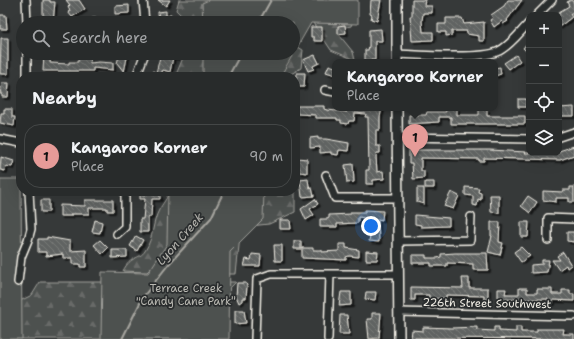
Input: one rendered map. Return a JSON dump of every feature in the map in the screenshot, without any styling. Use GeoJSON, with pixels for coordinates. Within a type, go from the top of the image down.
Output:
{"type":"FeatureCollection","features":[{"type":"Feature","properties":{"kind":"main road"},"geometry":{"type":"LineString","coordinates":[[397,0],[397,58]]}},
{"type":"Feature","properties":{"kind":"main road"},"geometry":{"type":"LineString","coordinates":[[397,111],[399,339]]}},
{"type":"Feature","properties":{"kind":"street"},"geometry":{"type":"LineString","coordinates":[[26,0],[26,16]]}},
{"type":"Feature","properties":{"kind":"street"},"geometry":{"type":"LineString","coordinates":[[144,0],[145,16]]}},
{"type":"Feature","properties":{"kind":"street"},"geometry":{"type":"LineString","coordinates":[[540,12],[552,0]]}},
{"type":"Feature","properties":{"kind":"street"},"geometry":{"type":"LineString","coordinates":[[397,58],[483,55],[499,51],[526,26]]}},
{"type":"Feature","properties":{"kind":"street"},"geometry":{"type":"LineString","coordinates":[[27,60],[27,72]]}},
{"type":"Feature","properties":{"kind":"street"},"geometry":{"type":"LineString","coordinates":[[138,72],[142,60]]}},
{"type":"Feature","properties":{"kind":"street"},"geometry":{"type":"LineString","coordinates":[[325,90],[332,91]]}},
{"type":"Feature","properties":{"kind":"street"},"geometry":{"type":"LineString","coordinates":[[562,136],[574,132]]}},
{"type":"Feature","properties":{"kind":"street"},"geometry":{"type":"LineString","coordinates":[[397,137],[526,139]]}},
{"type":"Feature","properties":{"kind":"street"},"geometry":{"type":"LineString","coordinates":[[0,139],[16,143]]}},
{"type":"Feature","properties":{"kind":"street"},"geometry":{"type":"LineString","coordinates":[[326,175],[335,198],[397,198]]}},
{"type":"Feature","properties":{"kind":"street"},"geometry":{"type":"LineString","coordinates":[[18,282],[21,257],[31,230],[29,196]]}},
{"type":"Feature","properties":{"kind":"street"},"geometry":{"type":"LineString","coordinates":[[117,234],[125,227],[125,196]]}},
{"type":"Feature","properties":{"kind":"street"},"geometry":{"type":"LineString","coordinates":[[398,241],[470,240],[471,217]]}},
{"type":"Feature","properties":{"kind":"street"},"geometry":{"type":"LineString","coordinates":[[548,240],[548,218],[574,218]]}},
{"type":"Feature","properties":{"kind":"street"},"geometry":{"type":"LineString","coordinates":[[255,339],[257,279],[272,274],[398,274]]}},
{"type":"Feature","properties":{"kind":"street"},"geometry":{"type":"LineString","coordinates":[[328,339],[330,274]]}},
{"type":"Feature","properties":{"kind":"street","name":"226th Street Southwest"},"geometry":{"type":"LineString","coordinates":[[399,312],[574,316]]}},
{"type":"Feature","properties":{"kind":"green space"},"geometry":{"type":"Polygon","coordinates":[[[179,0],[354,0],[355,17],[351,26],[342,28],[340,36],[353,52],[355,59],[331,50],[307,14],[300,18],[300,16],[182,16],[176,10],[179,0]]]}},
{"type":"Feature","properties":{"kind":"green space"},"geometry":{"type":"Polygon","coordinates":[[[209,0],[358,0],[358,24],[311,23],[300,42],[300,16],[203,16],[202,3],[209,0]]]}},
{"type":"Feature","properties":{"kind":"green space"},"geometry":{"type":"Polygon","coordinates":[[[300,48],[303,50],[301,68],[294,72],[177,72],[182,60],[300,60],[300,48]]]}},
{"type":"Feature","properties":{"kind":"green space"},"geometry":{"type":"Polygon","coordinates":[[[203,60],[290,60],[283,72],[203,72],[203,60]]]}},
{"type":"Feature","properties":{"kind":"green space"},"geometry":{"type":"Polygon","coordinates":[[[0,179],[16,179],[16,196],[21,196],[22,339],[0,339],[0,179]]]}},
{"type":"Feature","properties":{"kind":"green space"},"geometry":{"type":"Polygon","coordinates":[[[167,196],[295,196],[295,212],[269,224],[241,227],[236,274],[153,274],[157,262],[147,272],[123,271],[129,262],[143,254],[148,246],[160,208],[167,196]]]}},
{"type":"Feature","properties":{"kind":"green space","name":"Terrace Creek \"Candy Cane Park\""},"geometry":{"type":"Polygon","coordinates":[[[168,196],[264,196],[263,219],[230,252],[229,339],[101,339],[102,272],[148,273],[167,244],[168,196]]]}},
{"type":"Feature","properties":{"kind":"green space"},"geometry":{"type":"Polygon","coordinates":[[[40,282],[236,282],[220,298],[216,339],[0,339],[14,304],[32,295],[40,282]]]}},
{"type":"Feature","properties":{"kind":"building"},"geometry":{"type":"Polygon","coordinates":[[[43,0],[55,2],[54,16],[43,16],[43,0]]]}},
{"type":"Feature","properties":{"kind":"building"},"geometry":{"type":"Polygon","coordinates":[[[66,0],[79,0],[85,9],[71,16],[68,12],[70,11],[68,7],[70,5],[66,0]]]}},
{"type":"Feature","properties":{"kind":"building"},"geometry":{"type":"Polygon","coordinates":[[[158,0],[170,0],[166,6],[158,0]]]}},
{"type":"Feature","properties":{"kind":"building"},"geometry":{"type":"Polygon","coordinates":[[[371,0],[381,0],[377,21],[371,19],[371,0]]]}},
{"type":"Feature","properties":{"kind":"building"},"geometry":{"type":"Polygon","coordinates":[[[412,0],[425,0],[424,6],[432,6],[432,13],[423,13],[422,21],[423,32],[433,32],[433,40],[412,41],[410,16],[412,16],[412,0]]]}},
{"type":"Feature","properties":{"kind":"building"},"geometry":{"type":"Polygon","coordinates":[[[508,0],[522,0],[507,20],[508,21],[503,24],[502,21],[494,27],[490,20],[493,18],[491,15],[504,6],[508,0]]]}},
{"type":"Feature","properties":{"kind":"building"},"geometry":{"type":"Polygon","coordinates":[[[571,0],[574,2],[574,14],[573,12],[570,14],[572,17],[562,25],[562,12],[559,12],[569,6],[567,2],[571,0]]]}},
{"type":"Feature","properties":{"kind":"building"},"geometry":{"type":"Polygon","coordinates":[[[129,5],[129,13],[115,14],[115,6],[129,5]]]}},
{"type":"Feature","properties":{"kind":"building"},"geometry":{"type":"Polygon","coordinates":[[[166,11],[166,16],[158,16],[158,12],[166,11]]]}},
{"type":"Feature","properties":{"kind":"building"},"geometry":{"type":"Polygon","coordinates":[[[0,15],[6,15],[7,29],[0,29],[0,15]]]}},
{"type":"Feature","properties":{"kind":"building"},"geometry":{"type":"Polygon","coordinates":[[[446,18],[462,18],[464,24],[484,22],[484,41],[479,41],[479,36],[467,34],[467,31],[452,31],[452,35],[446,36],[446,32],[438,32],[438,24],[446,24],[446,18]]]}},
{"type":"Feature","properties":{"kind":"building"},"geometry":{"type":"Polygon","coordinates":[[[345,25],[346,33],[338,34],[338,26],[345,25]]]}},
{"type":"Feature","properties":{"kind":"building"},"geometry":{"type":"Polygon","coordinates":[[[311,27],[322,27],[322,41],[314,41],[314,37],[311,37],[311,27]]]}},
{"type":"Feature","properties":{"kind":"building"},"geometry":{"type":"Polygon","coordinates":[[[381,29],[382,41],[375,41],[375,59],[365,59],[365,50],[368,50],[369,46],[369,30],[381,29]]]}},
{"type":"Feature","properties":{"kind":"building"},"geometry":{"type":"Polygon","coordinates":[[[1,38],[8,38],[8,74],[0,74],[1,38]]]}},
{"type":"Feature","properties":{"kind":"building"},"geometry":{"type":"Polygon","coordinates":[[[315,55],[319,63],[313,66],[314,69],[308,71],[303,60],[315,55]]]}},
{"type":"Feature","properties":{"kind":"building"},"geometry":{"type":"Polygon","coordinates":[[[516,55],[520,61],[509,69],[504,63],[516,55]]]}},
{"type":"Feature","properties":{"kind":"building"},"geometry":{"type":"Polygon","coordinates":[[[44,60],[50,60],[50,63],[69,64],[69,62],[78,62],[78,60],[89,60],[90,63],[113,63],[113,70],[93,68],[93,71],[43,71],[44,60]]]}},
{"type":"Feature","properties":{"kind":"building"},"geometry":{"type":"Polygon","coordinates":[[[118,60],[127,60],[124,72],[117,63],[118,60]]]}},
{"type":"Feature","properties":{"kind":"building"},"geometry":{"type":"Polygon","coordinates":[[[159,60],[172,60],[170,72],[163,70],[162,72],[156,72],[159,60]]]}},
{"type":"Feature","properties":{"kind":"building"},"geometry":{"type":"Polygon","coordinates":[[[329,65],[332,66],[332,74],[326,72],[329,65]]]}},
{"type":"Feature","properties":{"kind":"building"},"geometry":{"type":"Polygon","coordinates":[[[498,67],[500,67],[501,74],[498,75],[498,67]]]}},
{"type":"Feature","properties":{"kind":"building"},"geometry":{"type":"Polygon","coordinates":[[[300,73],[305,73],[304,87],[300,87],[300,73]]]}},
{"type":"Feature","properties":{"kind":"building"},"geometry":{"type":"Polygon","coordinates":[[[2,83],[9,83],[8,97],[2,97],[2,94],[0,94],[2,83]]]}},
{"type":"Feature","properties":{"kind":"building"},"geometry":{"type":"Polygon","coordinates":[[[518,99],[526,99],[526,107],[518,107],[518,99]]]}},
{"type":"Feature","properties":{"kind":"building"},"geometry":{"type":"Polygon","coordinates":[[[300,106],[324,106],[324,109],[327,110],[347,112],[343,111],[381,111],[380,130],[376,130],[376,146],[380,146],[380,153],[377,153],[376,156],[377,172],[383,171],[384,179],[373,180],[373,184],[366,184],[366,170],[369,170],[368,117],[365,117],[366,114],[355,113],[354,121],[349,121],[348,124],[341,123],[341,120],[337,120],[337,118],[316,118],[316,115],[300,114],[300,106]]]}},
{"type":"Feature","properties":{"kind":"building"},"geometry":{"type":"Polygon","coordinates":[[[574,107],[574,116],[562,116],[562,108],[574,107]]]}},
{"type":"Feature","properties":{"kind":"building"},"geometry":{"type":"Polygon","coordinates":[[[4,109],[12,109],[12,117],[15,117],[14,126],[0,123],[1,113],[4,113],[4,109]]]}},
{"type":"Feature","properties":{"kind":"building"},"geometry":{"type":"Polygon","coordinates":[[[457,111],[457,115],[479,115],[479,111],[487,111],[487,116],[525,116],[525,124],[451,124],[451,117],[439,117],[439,122],[409,124],[409,115],[426,115],[427,112],[457,111]]]}},
{"type":"Feature","properties":{"kind":"building"},"geometry":{"type":"Polygon","coordinates":[[[318,137],[318,139],[349,143],[348,151],[339,150],[338,155],[331,154],[331,152],[320,153],[320,147],[310,148],[310,138],[318,137]]]}},
{"type":"Feature","properties":{"kind":"building"},"geometry":{"type":"Polygon","coordinates":[[[574,146],[574,155],[560,160],[484,158],[484,161],[479,161],[479,159],[421,158],[421,171],[424,171],[424,178],[413,179],[412,163],[409,163],[409,150],[490,150],[526,152],[526,156],[562,156],[562,150],[574,146]]]}},
{"type":"Feature","properties":{"kind":"building"},"geometry":{"type":"Polygon","coordinates":[[[1,157],[14,161],[12,167],[6,166],[5,171],[0,170],[1,157]]]}},
{"type":"Feature","properties":{"kind":"building"},"geometry":{"type":"Polygon","coordinates":[[[300,158],[307,159],[307,173],[300,172],[300,158]]]}},
{"type":"Feature","properties":{"kind":"building"},"geometry":{"type":"Polygon","coordinates":[[[353,164],[354,182],[347,183],[345,165],[353,164]]]}},
{"type":"Feature","properties":{"kind":"building"},"geometry":{"type":"Polygon","coordinates":[[[308,179],[310,189],[312,188],[314,196],[302,197],[300,180],[308,179]]]}},
{"type":"Feature","properties":{"kind":"building"},"geometry":{"type":"Polygon","coordinates":[[[425,182],[434,182],[434,188],[425,188],[425,182]]]}},
{"type":"Feature","properties":{"kind":"building"},"geometry":{"type":"Polygon","coordinates":[[[465,187],[479,188],[478,192],[481,193],[481,200],[478,199],[477,206],[473,205],[473,196],[465,195],[465,187]]]}},
{"type":"Feature","properties":{"kind":"building"},"geometry":{"type":"Polygon","coordinates":[[[570,187],[574,187],[574,202],[569,202],[569,198],[556,198],[556,202],[543,200],[543,191],[563,192],[563,190],[570,190],[570,187]]]}},
{"type":"Feature","properties":{"kind":"building"},"geometry":{"type":"Polygon","coordinates":[[[417,188],[424,188],[424,204],[417,202],[417,188]]]}},
{"type":"Feature","properties":{"kind":"building"},"geometry":{"type":"Polygon","coordinates":[[[451,192],[459,196],[453,209],[444,206],[451,192]]]}},
{"type":"Feature","properties":{"kind":"building"},"geometry":{"type":"Polygon","coordinates":[[[490,195],[499,195],[499,213],[491,212],[490,195]]]}},
{"type":"Feature","properties":{"kind":"building"},"geometry":{"type":"Polygon","coordinates":[[[140,196],[160,196],[160,199],[152,199],[151,217],[148,217],[148,232],[140,232],[140,219],[143,219],[145,199],[140,199],[140,196]]]}},
{"type":"Feature","properties":{"kind":"building"},"geometry":{"type":"Polygon","coordinates":[[[528,196],[537,202],[530,213],[521,206],[528,196]]]}},
{"type":"Feature","properties":{"kind":"building"},"geometry":{"type":"Polygon","coordinates":[[[315,199],[318,204],[310,209],[314,215],[306,220],[301,209],[315,199]]]}},
{"type":"Feature","properties":{"kind":"building"},"geometry":{"type":"Polygon","coordinates":[[[41,200],[49,200],[49,212],[41,212],[41,200]]]}},
{"type":"Feature","properties":{"kind":"building"},"geometry":{"type":"Polygon","coordinates":[[[85,200],[113,200],[113,211],[107,211],[107,208],[89,208],[89,214],[71,214],[71,216],[60,216],[60,205],[85,206],[85,200]]]}},
{"type":"Feature","properties":{"kind":"building"},"geometry":{"type":"Polygon","coordinates":[[[365,210],[383,211],[382,220],[378,219],[379,242],[369,241],[370,236],[367,236],[367,230],[371,231],[371,219],[358,217],[358,223],[337,224],[337,227],[320,227],[320,219],[327,219],[329,218],[329,215],[351,214],[351,212],[365,212],[365,210]]]}},
{"type":"Feature","properties":{"kind":"building"},"geometry":{"type":"Polygon","coordinates":[[[415,215],[449,218],[449,226],[421,227],[421,225],[415,224],[415,215]]]}},
{"type":"Feature","properties":{"kind":"building"},"geometry":{"type":"Polygon","coordinates":[[[95,220],[102,222],[100,233],[92,232],[95,220]]]}},
{"type":"Feature","properties":{"kind":"building"},"geometry":{"type":"Polygon","coordinates":[[[280,220],[290,220],[291,229],[280,229],[280,220]]]}},
{"type":"Feature","properties":{"kind":"building"},"geometry":{"type":"Polygon","coordinates":[[[491,222],[500,222],[499,242],[503,243],[500,255],[488,252],[492,236],[491,222]]]}},
{"type":"Feature","properties":{"kind":"building"},"geometry":{"type":"Polygon","coordinates":[[[521,222],[529,222],[528,237],[521,237],[521,222]]]}},
{"type":"Feature","properties":{"kind":"building"},"geometry":{"type":"Polygon","coordinates":[[[567,232],[574,232],[574,242],[567,241],[567,232]]]}},
{"type":"Feature","properties":{"kind":"building"},"geometry":{"type":"Polygon","coordinates":[[[136,236],[143,240],[137,251],[130,246],[136,236]]]}},
{"type":"Feature","properties":{"kind":"building"},"geometry":{"type":"Polygon","coordinates":[[[47,237],[70,241],[70,251],[86,250],[86,267],[80,267],[80,264],[72,264],[72,258],[63,258],[63,254],[46,256],[46,252],[38,252],[38,239],[47,239],[47,237]]]}},
{"type":"Feature","properties":{"kind":"building"},"geometry":{"type":"Polygon","coordinates":[[[100,240],[108,248],[102,254],[94,245],[100,240]]]}},
{"type":"Feature","properties":{"kind":"building"},"geometry":{"type":"Polygon","coordinates":[[[294,241],[301,241],[301,249],[294,249],[294,241]]]}},
{"type":"Feature","properties":{"kind":"building"},"geometry":{"type":"Polygon","coordinates":[[[339,244],[346,244],[346,248],[359,250],[359,257],[349,256],[346,257],[346,260],[302,258],[302,248],[313,248],[313,250],[322,250],[322,252],[339,251],[339,244]]]}},
{"type":"Feature","properties":{"kind":"building"},"geometry":{"type":"Polygon","coordinates":[[[274,245],[282,245],[282,261],[275,261],[274,245]]]}},
{"type":"Feature","properties":{"kind":"building"},"geometry":{"type":"Polygon","coordinates":[[[521,247],[530,256],[521,262],[514,252],[521,247]]]}},
{"type":"Feature","properties":{"kind":"building"},"geometry":{"type":"Polygon","coordinates":[[[112,250],[127,250],[127,257],[112,258],[112,250]]]}},
{"type":"Feature","properties":{"kind":"building"},"geometry":{"type":"Polygon","coordinates":[[[366,251],[378,252],[377,260],[366,260],[366,251]]]}},
{"type":"Feature","properties":{"kind":"building"},"geometry":{"type":"Polygon","coordinates":[[[563,252],[571,265],[567,268],[566,265],[559,270],[552,260],[560,260],[557,256],[563,252]]]}},
{"type":"Feature","properties":{"kind":"building"},"geometry":{"type":"Polygon","coordinates":[[[487,253],[488,270],[473,270],[473,264],[447,263],[447,266],[431,266],[431,263],[412,263],[412,255],[426,255],[426,258],[437,258],[441,257],[441,254],[487,253]]]}},
{"type":"Feature","properties":{"kind":"building"},"geometry":{"type":"Polygon","coordinates":[[[252,254],[261,255],[260,266],[244,266],[246,259],[251,260],[252,254]]]}},
{"type":"Feature","properties":{"kind":"building"},"geometry":{"type":"Polygon","coordinates":[[[542,260],[549,260],[547,272],[531,273],[531,265],[542,264],[542,260]]]}},
{"type":"Feature","properties":{"kind":"building"},"geometry":{"type":"Polygon","coordinates":[[[462,278],[469,278],[469,288],[488,288],[488,300],[484,300],[484,296],[446,295],[446,298],[429,299],[429,295],[415,295],[415,300],[411,300],[411,287],[463,288],[462,278]]]}},
{"type":"Feature","properties":{"kind":"building"},"geometry":{"type":"Polygon","coordinates":[[[237,283],[246,283],[247,286],[246,298],[242,298],[242,301],[239,303],[236,296],[237,283]]]}},
{"type":"Feature","properties":{"kind":"building"},"geometry":{"type":"Polygon","coordinates":[[[519,288],[527,288],[527,293],[537,293],[537,289],[552,289],[552,294],[562,294],[562,290],[570,290],[570,294],[574,294],[574,301],[553,300],[553,303],[548,303],[548,299],[498,300],[498,289],[506,289],[505,294],[519,294],[519,288]]]}},
{"type":"Feature","properties":{"kind":"building"},"geometry":{"type":"Polygon","coordinates":[[[341,292],[351,292],[351,305],[339,306],[341,292]]]}},
{"type":"Feature","properties":{"kind":"building"},"geometry":{"type":"Polygon","coordinates":[[[366,292],[376,292],[375,300],[365,299],[366,292]]]}},
{"type":"Feature","properties":{"kind":"building"},"geometry":{"type":"Polygon","coordinates":[[[235,310],[244,310],[246,323],[235,324],[235,310]]]}},
{"type":"Feature","properties":{"kind":"building"},"geometry":{"type":"Polygon","coordinates":[[[372,313],[381,313],[379,338],[369,339],[367,319],[372,319],[372,313]]]}},
{"type":"Feature","properties":{"kind":"building"},"geometry":{"type":"Polygon","coordinates":[[[340,315],[347,315],[349,334],[339,334],[340,315]]]}},
{"type":"Feature","properties":{"kind":"building"},"geometry":{"type":"Polygon","coordinates":[[[423,327],[477,327],[477,330],[494,331],[494,327],[499,327],[499,331],[516,332],[516,327],[521,327],[521,332],[537,332],[537,329],[564,329],[563,334],[574,334],[574,339],[411,338],[412,330],[423,331],[423,327]]]}},
{"type":"Feature","properties":{"kind":"waterway","name":"Lyon Creek"},"geometry":{"type":"LineString","coordinates":[[262,16],[271,0]]}},
{"type":"Feature","properties":{"kind":"waterway","name":"Lyon Creek"},"geometry":{"type":"LineString","coordinates":[[231,72],[237,60]]}},
{"type":"Feature","properties":{"kind":"waterway","name":"Lyon Creek"},"geometry":{"type":"LineString","coordinates":[[122,339],[143,297],[168,265],[211,218],[222,196]]}},
{"type":"Feature","properties":{"kind":"place","name":"Kangaroo Korner"},"geometry":{"type":"Point","coordinates":[415,157]}}]}
